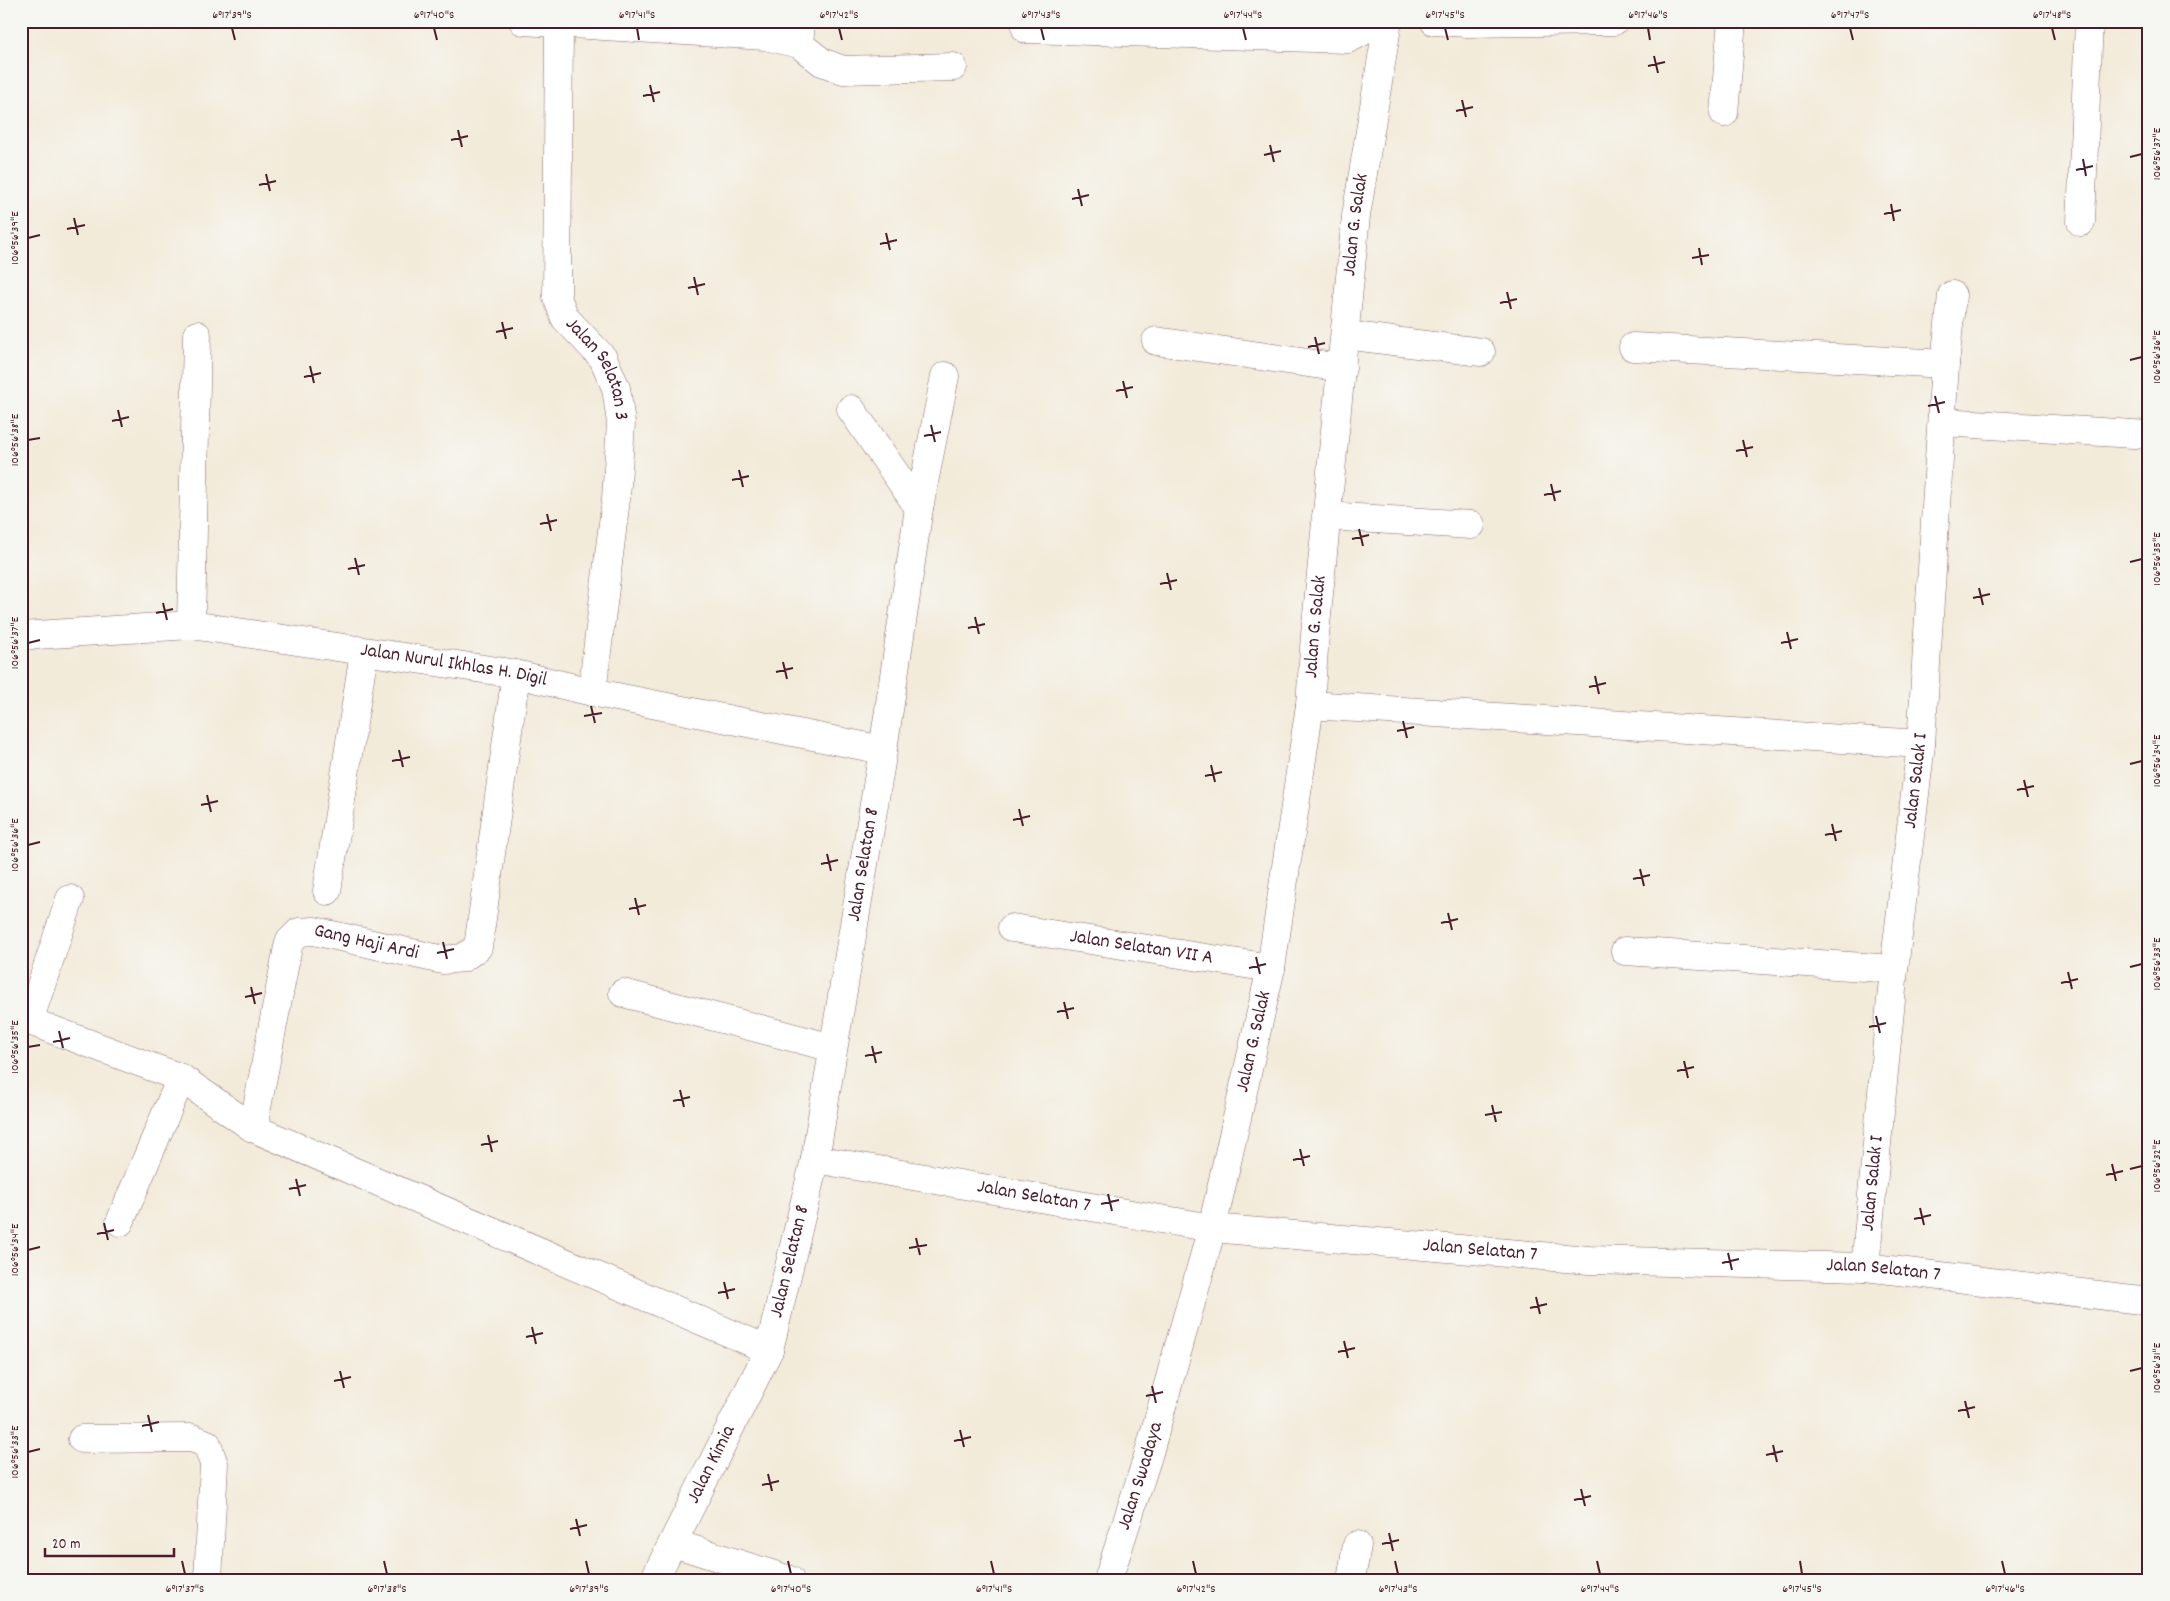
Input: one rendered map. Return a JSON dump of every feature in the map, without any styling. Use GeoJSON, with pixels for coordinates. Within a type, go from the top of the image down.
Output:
{"type":"FeatureCollection","features":[{"type":"Feature","properties":{"kind":"street"},"geometry":{"type":"LineString","coordinates":[[523,21],[765,36],[800,32],[822,62],[843,70],[954,67]]}},
{"type":"Feature","properties":{"kind":"street"},"geometry":{"type":"LineString","coordinates":[[1026,29],[1348,39],[1383,21]]}},
{"type":"Feature","properties":{"kind":"street","name":"Jalan G. Salak"},"geometry":{"type":"LineString","coordinates":[[1212,1228],[1271,968],[1310,705],[1326,516],[1356,216],[1388,21]]}},
{"type":"Feature","properties":{"kind":"street"},"geometry":{"type":"LineString","coordinates":[[1434,21],[1468,23],[1614,21]]}},
{"type":"Feature","properties":{"kind":"street"},"geometry":{"type":"LineString","coordinates":[[1724,113],[1732,21]]}},
{"type":"Feature","properties":{"kind":"street"},"geometry":{"type":"LineString","coordinates":[[2081,222],[2088,21]]}},
{"type":"Feature","properties":{"kind":"street","name":"Jalan Selatan 3"},"geometry":{"type":"LineString","coordinates":[[559,23],[557,297],[565,318],[604,358],[616,388],[621,423],[616,499],[592,692]]}},
{"type":"Feature","properties":{"kind":"street","name":"Jalan Salak I"},"geometry":{"type":"LineString","coordinates":[[1865,1267],[1894,969],[1921,744],[1945,364],[1952,295]]}},
{"type":"Feature","properties":{"kind":"street"},"geometry":{"type":"LineString","coordinates":[[191,625],[197,335]]}},
{"type":"Feature","properties":{"kind":"street"},"geometry":{"type":"LineString","coordinates":[[1345,335],[1481,352]]}},
{"type":"Feature","properties":{"kind":"street"},"geometry":{"type":"LineString","coordinates":[[1156,341],[1342,368]]}},
{"type":"Feature","properties":{"kind":"street"},"geometry":{"type":"LineString","coordinates":[[1633,347],[1945,364]]}},
{"type":"Feature","properties":{"kind":"street","name":"Jalan Selatan 8"},"geometry":{"type":"LineString","coordinates":[[769,1350],[816,1159],[919,508],[945,376]]}},
{"type":"Feature","properties":{"kind":"street"},"geometry":{"type":"LineString","coordinates":[[851,409],[919,508]]}},
{"type":"Feature","properties":{"kind":"street"},"geometry":{"type":"LineString","coordinates":[[1942,422],[2149,435]]}},
{"type":"Feature","properties":{"kind":"street"},"geometry":{"type":"LineString","coordinates":[[1326,516],[1471,525]]}},
{"type":"Feature","properties":{"kind":"street","name":"Jalan Nurul Ikhlas H. Digil"},"geometry":{"type":"LineString","coordinates":[[21,636],[191,625],[516,674],[592,692],[882,750]]}},
{"type":"Feature","properties":{"kind":"street"},"geometry":{"type":"LineString","coordinates":[[327,890],[364,652]]}},
{"type":"Feature","properties":{"kind":"street","name":"Gang Haji Ardi"},"geometry":{"type":"LineString","coordinates":[[253,1128],[289,942],[299,932],[314,931],[443,960],[463,958],[478,947],[516,674]]}},
{"type":"Feature","properties":{"kind":"street"},"geometry":{"type":"LineString","coordinates":[[1310,705],[1921,744]]}},
{"type":"Feature","properties":{"kind":"street"},"geometry":{"type":"LineString","coordinates":[[70,899],[25,1019],[181,1078],[253,1128],[769,1350]]}},
{"type":"Feature","properties":{"kind":"street","name":"Jalan Selatan VII A"},"geometry":{"type":"LineString","coordinates":[[1012,928],[1271,968]]}},
{"type":"Feature","properties":{"kind":"street"},"geometry":{"type":"LineString","coordinates":[[1625,951],[1894,969]]}},
{"type":"Feature","properties":{"kind":"street"},"geometry":{"type":"LineString","coordinates":[[623,993],[833,1048]]}},
{"type":"Feature","properties":{"kind":"street"},"geometry":{"type":"LineString","coordinates":[[120,1222],[181,1078]]}},
{"type":"Feature","properties":{"kind":"street","name":"Jalan Selatan 7"},"geometry":{"type":"LineString","coordinates":[[816,1159],[1212,1228],[1588,1260],[1865,1267],[2149,1301]]}},
{"type":"Feature","properties":{"kind":"street","name":"Jalan Swadaya"},"geometry":{"type":"LineString","coordinates":[[1108,1580],[1148,1456],[1212,1228]]}},
{"type":"Feature","properties":{"kind":"street","name":"Jalan Kimia"},"geometry":{"type":"LineString","coordinates":[[654,1580],[769,1350]]}},
{"type":"Feature","properties":{"kind":"street"},"geometry":{"type":"LineString","coordinates":[[82,1439],[192,1438],[207,1444],[214,1464],[208,1580]]}},
{"type":"Feature","properties":{"kind":"street"},"geometry":{"type":"LineString","coordinates":[[672,1543],[790,1580]]}},
{"type":"Feature","properties":{"kind":"street"},"geometry":{"type":"LineString","coordinates":[[1351,1580],[1357,1545]]}}]}
